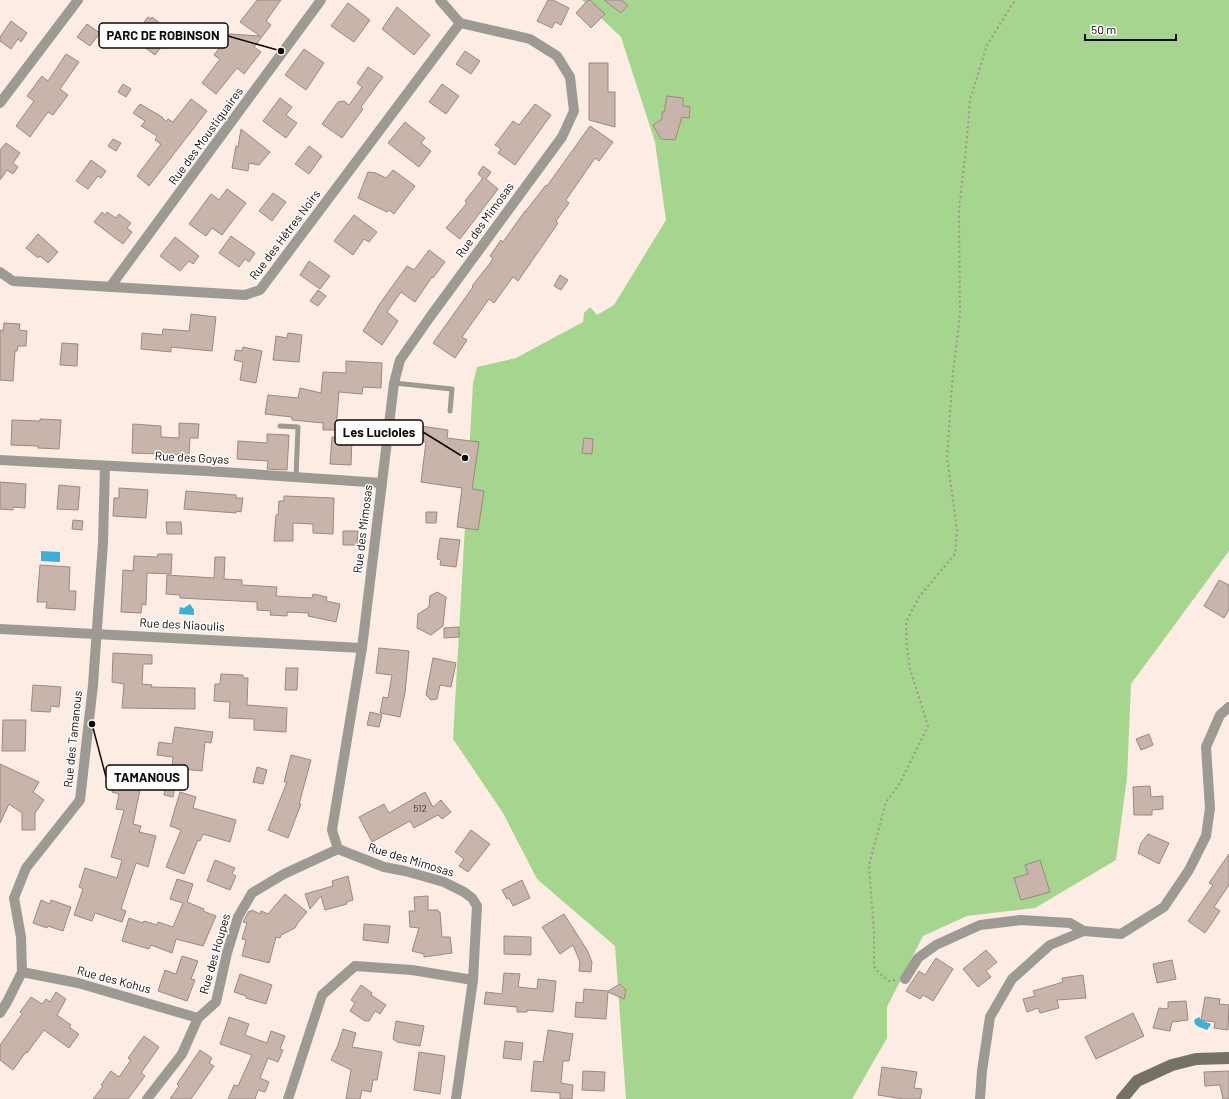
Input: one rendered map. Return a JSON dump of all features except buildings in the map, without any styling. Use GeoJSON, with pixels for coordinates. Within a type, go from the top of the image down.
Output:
{"type":"FeatureCollection","features":[{"type":"Feature","properties":{"kind":"street"},"geometry":{"type":"LineString","coordinates":[[0,103],[78,0]]}},
{"type":"Feature","properties":{"kind":"street","name":"Rue des Moustiquaires"},"geometry":{"type":"LineString","coordinates":[[110,287],[321,0]]}},
{"type":"Feature","properties":{"kind":"street"},"geometry":{"type":"LineString","coordinates":[[440,0],[460,23]]}},
{"type":"Feature","properties":{"kind":"street","name":"Rue des Hêtres Noirs"},"geometry":{"type":"LineString","coordinates":[[0,272],[13,281],[245,295],[260,290],[460,23]]}},
{"type":"Feature","properties":{"kind":"street","name":"Rue des Mimosas"},"geometry":{"type":"LineString","coordinates":[[456,1099],[473,980],[477,906],[472,898],[464,892],[444,882],[405,871],[384,867],[338,849],[332,830],[362,648],[394,383],[400,360],[562,137],[574,111],[570,77],[557,56],[530,39],[460,23]]}},
{"type":"Feature","properties":{"kind":"street","name":"Rue des Goyas"},"geometry":{"type":"LineString","coordinates":[[0,460],[382,483]]}},
{"type":"Feature","properties":{"kind":"street","name":"Rue des Tamanous"},"geometry":{"type":"LineString","coordinates":[[0,1013],[22,972],[20,937],[14,898],[26,868],[80,800],[93,685],[103,543],[105,466]]}},
{"type":"Feature","properties":{"kind":"street","name":"Rue des Niaoulis"},"geometry":{"type":"LineString","coordinates":[[0,629],[362,648]]}},
{"type":"Feature","properties":{"kind":"street"},"geometry":{"type":"LineString","coordinates":[[980,1099],[982,1072],[990,1017],[1012,979],[1050,945],[1084,932],[1121,934],[1164,907],[1189,870],[1206,836],[1210,808],[1206,747],[1220,715],[1229,707]]}},
{"type":"Feature","properties":{"kind":"street","name":"Rue des Houpes"},"geometry":{"type":"LineString","coordinates":[[147,1099],[182,1054],[198,1018],[216,1002],[227,953],[238,917],[252,893],[284,874],[338,849]]}},
{"type":"Feature","properties":{"kind":"street"},"geometry":{"type":"LineString","coordinates":[[905,979],[918,958],[932,948],[980,925],[1021,920],[1070,923],[1084,932]]}},
{"type":"Feature","properties":{"kind":"street"},"geometry":{"type":"LineString","coordinates":[[288,1099],[322,995],[355,966],[412,970],[473,980]]}},
{"type":"Feature","properties":{"kind":"street","name":"Rue des Kohus"},"geometry":{"type":"LineString","coordinates":[[22,972],[78,983],[198,1018]]}},
{"type":"Feature","properties":{"kind":"street"},"geometry":{"type":"LineString","coordinates":[[1122,1099],[1137,1081],[1172,1065],[1196,1059],[1229,1058]]}},
{"type":"Feature","properties":{"kind":"lane"},"geometry":{"type":"LineString","coordinates":[[394,383],[452,389],[450,411]]}},
{"type":"Feature","properties":{"kind":"lane"},"geometry":{"type":"LineString","coordinates":[[280,426],[298,427],[296,478]]}},
{"type":"Feature","properties":{"kind":"path"},"geometry":{"type":"LineString","coordinates":[[905,979],[889,981],[879,973],[874,966],[874,933],[869,866],[886,802],[900,783],[928,726],[910,669],[907,648],[906,622],[919,597],[954,554],[957,530],[947,457],[953,372],[960,315],[959,210],[970,100],[987,45],[1015,0]]}},
{"type":"Feature","properties":{"kind":"green space"},"geometry":{"type":"Polygon","coordinates":[[[582,0],[1229,0],[1229,551],[1131,684],[1127,778],[1116,860],[1035,908],[967,916],[923,936],[887,1007],[887,1038],[852,1099],[626,1099],[615,946],[537,879],[503,813],[453,739],[473,383],[477,367],[516,358],[583,322],[584,313],[590,307],[597,315],[614,305],[666,220],[655,142],[621,37],[582,0]]]}},
{"type":"Feature","properties":{"kind":"water"},"geometry":{"type":"Polygon","coordinates":[[[41,551],[60,552],[60,562],[41,561],[41,551]]]}},
{"type":"Feature","properties":{"kind":"water"},"geometry":{"type":"Polygon","coordinates":[[[190,604],[194,610],[194,615],[179,614],[180,607],[184,608],[190,604]]]}},
{"type":"Feature","properties":{"kind":"water"},"geometry":{"type":"Polygon","coordinates":[[[1199,1017],[1201,1020],[1211,1024],[1207,1030],[1195,1024],[1194,1020],[1199,1017]]]}},
{"type":"Feature","properties":{"kind":"place","name":"PARC DE ROBINSON"},"geometry":{"type":"Point","coordinates":[281,51]}},
{"type":"Feature","properties":{"kind":"place","name":"Les Lucioles"},"geometry":{"type":"Point","coordinates":[465,458]}},
{"type":"Feature","properties":{"kind":"place","name":"TAMANOUS"},"geometry":{"type":"Point","coordinates":[92,724]}}]}
